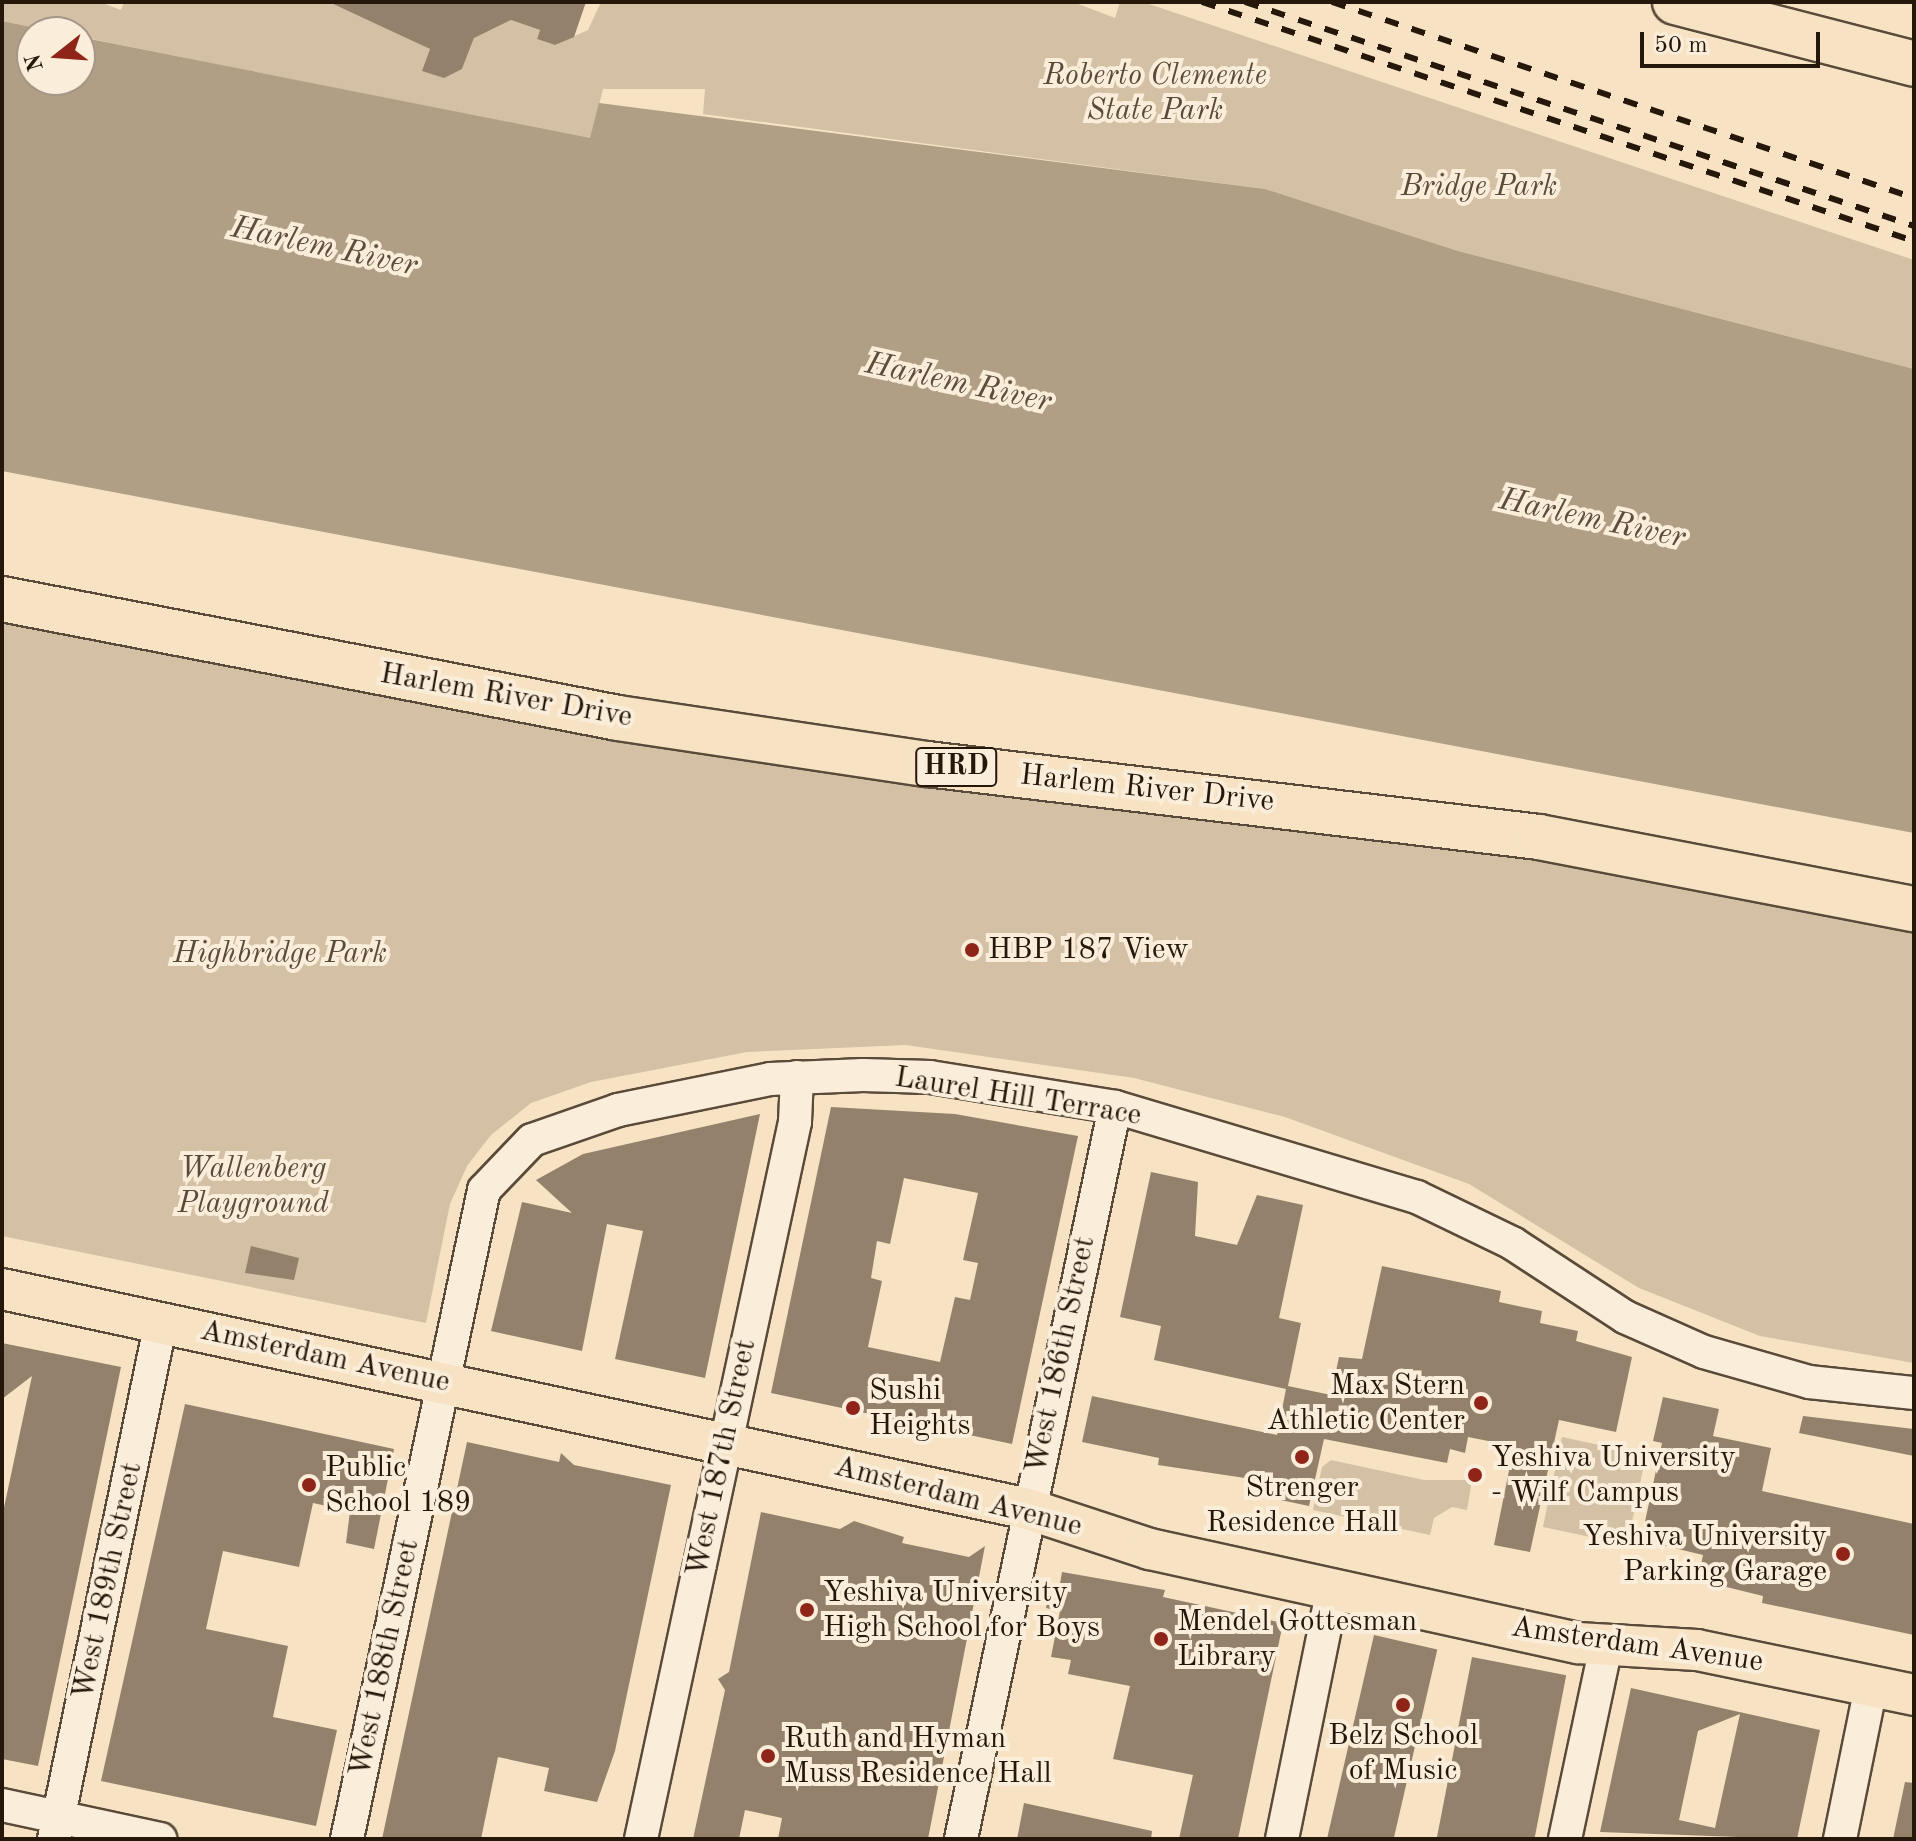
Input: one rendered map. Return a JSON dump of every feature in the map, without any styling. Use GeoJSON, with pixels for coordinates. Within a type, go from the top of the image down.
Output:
{"type":"FeatureCollection","features":[{"type":"Feature","properties":{"kind":"highway"},"geometry":{"type":"LineString","coordinates":[[1675,2],[1914,64]]}},
{"type":"Feature","properties":{"kind":"highway"},"geometry":{"type":"LineString","coordinates":[[1774,2],[1914,38]]}},
{"type":"Feature","properties":{"kind":"highway","name":"Harlem River Drive"},"geometry":{"type":"LineString","coordinates":[[2,570],[622,688],[1543,809],[1914,880]]}},
{"type":"Feature","properties":{"kind":"highway","name":"Harlem River Drive"},"geometry":{"type":"LineString","coordinates":[[2,599],[662,725],[1539,837],[1914,909]]}},
{"type":"Feature","properties":{"kind":"main road","name":"Amsterdam Avenue"},"geometry":{"type":"LineString","coordinates":[[2,1289],[1028,1509],[1150,1549],[1333,1589],[1606,1646],[1697,1650],[1914,1695]]}},
{"type":"Feature","properties":{"kind":"street","name":"Laurel Hill Terrace"},"geometry":{"type":"LineString","coordinates":[[442,1383],[484,1190],[532,1140],[618,1110],[797,1077],[930,1077],[1115,1107],[1417,1197],[1512,1243],[1643,1326],[1714,1356],[1809,1382],[1914,1393]]}},
{"type":"Feature","properties":{"kind":"street","name":"West 187th Street"},"geometry":{"type":"LineString","coordinates":[[641,1839],[795,1122],[797,1077]]}},
{"type":"Feature","properties":{"kind":"street","name":"West 186th Street"},"geometry":{"type":"LineString","coordinates":[[961,1839],[1115,1107]]}},
{"type":"Feature","properties":{"kind":"street","name":"West 189th Street"},"geometry":{"type":"LineString","coordinates":[[56,1828],[161,1322]]}},
{"type":"Feature","properties":{"kind":"street","name":"West 188th Street"},"geometry":{"type":"LineString","coordinates":[[347,1839],[442,1383]]}},
{"type":"Feature","properties":{"kind":"street"},"geometry":{"type":"LineString","coordinates":[[1282,1839],[1333,1589]]}},
{"type":"Feature","properties":{"kind":"street"},"geometry":{"type":"LineString","coordinates":[[1565,1839],[1606,1646]]}},
{"type":"Feature","properties":{"kind":"street"},"geometry":{"type":"LineString","coordinates":[[1840,1839],[1871,1686]]}},
{"type":"Feature","properties":{"kind":"street"},"geometry":{"type":"LineString","coordinates":[[2,1805],[56,1828],[160,1839]]}},
{"type":"Feature","properties":{"kind":"green space","name":"Roberto Clemente State Park"},"geometry":{"type":"Polygon","coordinates":[[[2,2],[100,2],[121,10],[124,2],[333,2],[430,49],[423,71],[444,77],[462,69],[479,25],[491,30],[511,20],[540,30],[537,39],[555,45],[588,30],[601,2],[1073,2],[1115,18],[1120,2],[1143,2],[1914,260],[1914,369],[1458,251],[1265,189],[703,114],[705,89],[603,89],[591,139],[96,40],[96,16],[16,16],[16,24],[2,21],[2,2]]]}},
{"type":"Feature","properties":{"kind":"green space","name":"Highbridge Park"},"geometry":{"type":"Polygon","coordinates":[[[2,615],[1491,845],[1914,924],[1914,1363],[1760,1336],[1639,1288],[1469,1184],[1285,1117],[1134,1078],[906,1045],[747,1052],[591,1082],[531,1103],[491,1135],[467,1166],[450,1204],[426,1323],[2,1236],[2,615]]]}},
{"type":"Feature","properties":{"kind":"green space"},"geometry":{"type":"Polygon","coordinates":[[[1562,1437],[1646,1455],[1627,1545],[1543,1527],[1562,1437]]]}},
{"type":"Feature","properties":{"kind":"green space"},"geometry":{"type":"Polygon","coordinates":[[[1331,1460],[1424,1480],[1472,1480],[1467,1510],[1452,1507],[1434,1518],[1430,1535],[1313,1510],[1322,1467],[1331,1460]]]}},
{"type":"Feature","properties":{"kind":"water","name":"Harlem River"},"geometry":{"type":"Polygon","coordinates":[[[2,21],[16,24],[16,96],[96,96],[96,40],[590,138],[599,103],[1265,189],[1458,251],[1914,369],[1914,833],[2,471],[2,21]]]}},
{"type":"Feature","properties":{"kind":"building"},"geometry":{"type":"Polygon","coordinates":[[[329,2],[586,2],[574,37],[555,45],[537,39],[540,30],[511,20],[474,38],[462,69],[444,78],[422,71],[430,49],[329,2]]]}},
{"type":"Feature","properties":{"kind":"building"},"geometry":{"type":"Polygon","coordinates":[[[831,1107],[955,1114],[1078,1136],[1012,1444],[771,1393],[831,1107]],[[904,1178],[890,1244],[877,1241],[871,1278],[882,1281],[868,1347],[940,1362],[955,1297],[970,1300],[978,1263],[963,1260],[978,1193],[904,1178]]]}},
{"type":"Feature","properties":{"kind":"building"},"geometry":{"type":"Polygon","coordinates":[[[760,1114],[705,1378],[615,1359],[643,1231],[607,1224],[582,1351],[491,1331],[522,1202],[572,1213],[536,1180],[583,1154],[760,1114]]]}},
{"type":"Feature","properties":{"kind":"building"},"geometry":{"type":"Polygon","coordinates":[[[1151,1172],[1198,1182],[1195,1236],[1237,1245],[1257,1195],[1303,1205],[1279,1318],[1301,1323],[1288,1386],[1331,1395],[1339,1357],[1362,1359],[1382,1266],[1501,1291],[1499,1302],[1542,1311],[1540,1323],[1578,1331],[1576,1341],[1632,1357],[1616,1432],[1559,1420],[1530,1552],[1494,1545],[1514,1446],[1468,1437],[1465,1453],[1450,1449],[1447,1463],[1324,1439],[1309,1506],[1262,1496],[1265,1481],[1158,1465],[1159,1458],[1082,1442],[1092,1396],[1277,1435],[1286,1389],[1154,1360],[1161,1326],[1120,1317],[1151,1172]]]}},
{"type":"Feature","properties":{"kind":"building"},"geometry":{"type":"Polygon","coordinates":[[[251,1246],[299,1258],[294,1280],[245,1273],[251,1246]]]}},
{"type":"Feature","properties":{"kind":"building"},"geometry":{"type":"Polygon","coordinates":[[[2,1343],[121,1367],[38,1766],[2,1759],[2,1517],[32,1376],[2,1399],[2,1343]]]}},
{"type":"Feature","properties":{"kind":"building"},"geometry":{"type":"Polygon","coordinates":[[[1663,1397],[1719,1409],[1713,1436],[1771,1448],[1762,1491],[1914,1524],[1914,1635],[1762,1603],[1763,1596],[1698,1580],[1703,1555],[1641,1540],[1662,1443],[1653,1441],[1663,1397]]]}},
{"type":"Feature","properties":{"kind":"building"},"geometry":{"type":"Polygon","coordinates":[[[185,1404],[394,1449],[374,1549],[346,1543],[350,1511],[313,1503],[299,1567],[223,1551],[206,1629],[288,1646],[273,1717],[337,1730],[316,1826],[101,1781],[185,1404]]]}},
{"type":"Feature","properties":{"kind":"building"},"geometry":{"type":"Polygon","coordinates":[[[1803,1416],[1914,1429],[1914,1456],[1799,1433],[1803,1416]]]}},
{"type":"Feature","properties":{"kind":"building"},"geometry":{"type":"Polygon","coordinates":[[[467,1442],[559,1462],[561,1453],[574,1465],[671,1485],[615,1751],[597,1802],[544,1791],[549,1768],[498,1757],[481,1839],[382,1839],[467,1442]]]}},
{"type":"Feature","properties":{"kind":"building"},"geometry":{"type":"Polygon","coordinates":[[[761,1512],[840,1529],[854,1521],[904,1537],[902,1543],[969,1557],[985,1546],[928,1839],[778,1839],[782,1818],[745,1810],[739,1839],[693,1839],[725,1690],[718,1679],[729,1672],[761,1512]]]}},
{"type":"Feature","properties":{"kind":"building"},"geometry":{"type":"Polygon","coordinates":[[[1062,1572],[1165,1590],[1163,1597],[1283,1623],[1238,1839],[1179,1839],[1193,1775],[1113,1759],[1130,1686],[1068,1674],[1071,1660],[1051,1657],[1060,1611],[1046,1608],[1051,1583],[1060,1584],[1062,1572]]]}},
{"type":"Feature","properties":{"kind":"building","name":"Belz School of Music"},"geometry":{"type":"Polygon","coordinates":[[[1374,1635],[1437,1650],[1394,1839],[1327,1839],[1374,1635]]]}},
{"type":"Feature","properties":{"kind":"building"},"geometry":{"type":"Polygon","coordinates":[[[1472,1657],[1566,1675],[1534,1839],[1437,1839],[1472,1657]]]}},
{"type":"Feature","properties":{"kind":"building"},"geometry":{"type":"Polygon","coordinates":[[[1631,1688],[1820,1730],[1797,1839],[1600,1832],[1631,1688]],[[1740,1714],[1698,1731],[1679,1820],[1715,1828],[1740,1714]]]}},
{"type":"Feature","properties":{"kind":"building"},"geometry":{"type":"Polygon","coordinates":[[[1905,1782],[1914,1783],[1914,1839],[1893,1839],[1905,1782]]]}},
{"type":"Feature","properties":{"kind":"building"},"geometry":{"type":"Polygon","coordinates":[[[1024,1803],[1152,1831],[1151,1839],[1017,1839],[1024,1803]]]}},
{"type":"Feature","properties":{"kind":"railway"},"geometry":{"type":"LineString","coordinates":[[1202,2],[1914,241]]}},
{"type":"Feature","properties":{"kind":"railway"},"geometry":{"type":"LineString","coordinates":[[1245,2],[1914,226]]}},
{"type":"Feature","properties":{"kind":"railway"},"geometry":{"type":"LineString","coordinates":[[1332,2],[1914,198]]}},
{"type":"Feature","properties":{"kind":"place","name":"HBP 187 View"},"geometry":{"type":"Point","coordinates":[972,950]}},
{"type":"Feature","properties":{"kind":"place","name":"Max Stern Athletic Center"},"geometry":{"type":"Point","coordinates":[1481,1403]}},
{"type":"Feature","properties":{"kind":"place","name":"Sushi Heights"},"geometry":{"type":"Point","coordinates":[853,1408]}},
{"type":"Feature","properties":{"kind":"place","name":"Strenger Residence Hall"},"geometry":{"type":"Point","coordinates":[1302,1457]}},
{"type":"Feature","properties":{"kind":"place","name":"Yeshiva University - Wilf Campus"},"geometry":{"type":"Point","coordinates":[1475,1475]}},
{"type":"Feature","properties":{"kind":"place","name":"Public School 189"},"geometry":{"type":"Point","coordinates":[309,1485]}},
{"type":"Feature","properties":{"kind":"place","name":"Yeshiva University Parking Garage"},"geometry":{"type":"Point","coordinates":[1843,1554]}},
{"type":"Feature","properties":{"kind":"place","name":"Yeshiva University High School for Boys"},"geometry":{"type":"Point","coordinates":[807,1610]}},
{"type":"Feature","properties":{"kind":"place","name":"Mendel Gottesman Library"},"geometry":{"type":"Point","coordinates":[1161,1639]}},
{"type":"Feature","properties":{"kind":"place","name":"Belz School of Music"},"geometry":{"type":"Point","coordinates":[1403,1705]}},
{"type":"Feature","properties":{"kind":"place","name":"Ruth and Hyman Muss Residence Hall"},"geometry":{"type":"Point","coordinates":[768,1756]}},
{"type":"Feature","properties":{"kind":"park label","name":"Bridge Park"},"geometry":{"type":"Point","coordinates":[1479,187]}},
{"type":"Feature","properties":{"kind":"park label","name":"Wallenberg Playground"},"geometry":{"type":"Point","coordinates":[253,1186]}}]}
